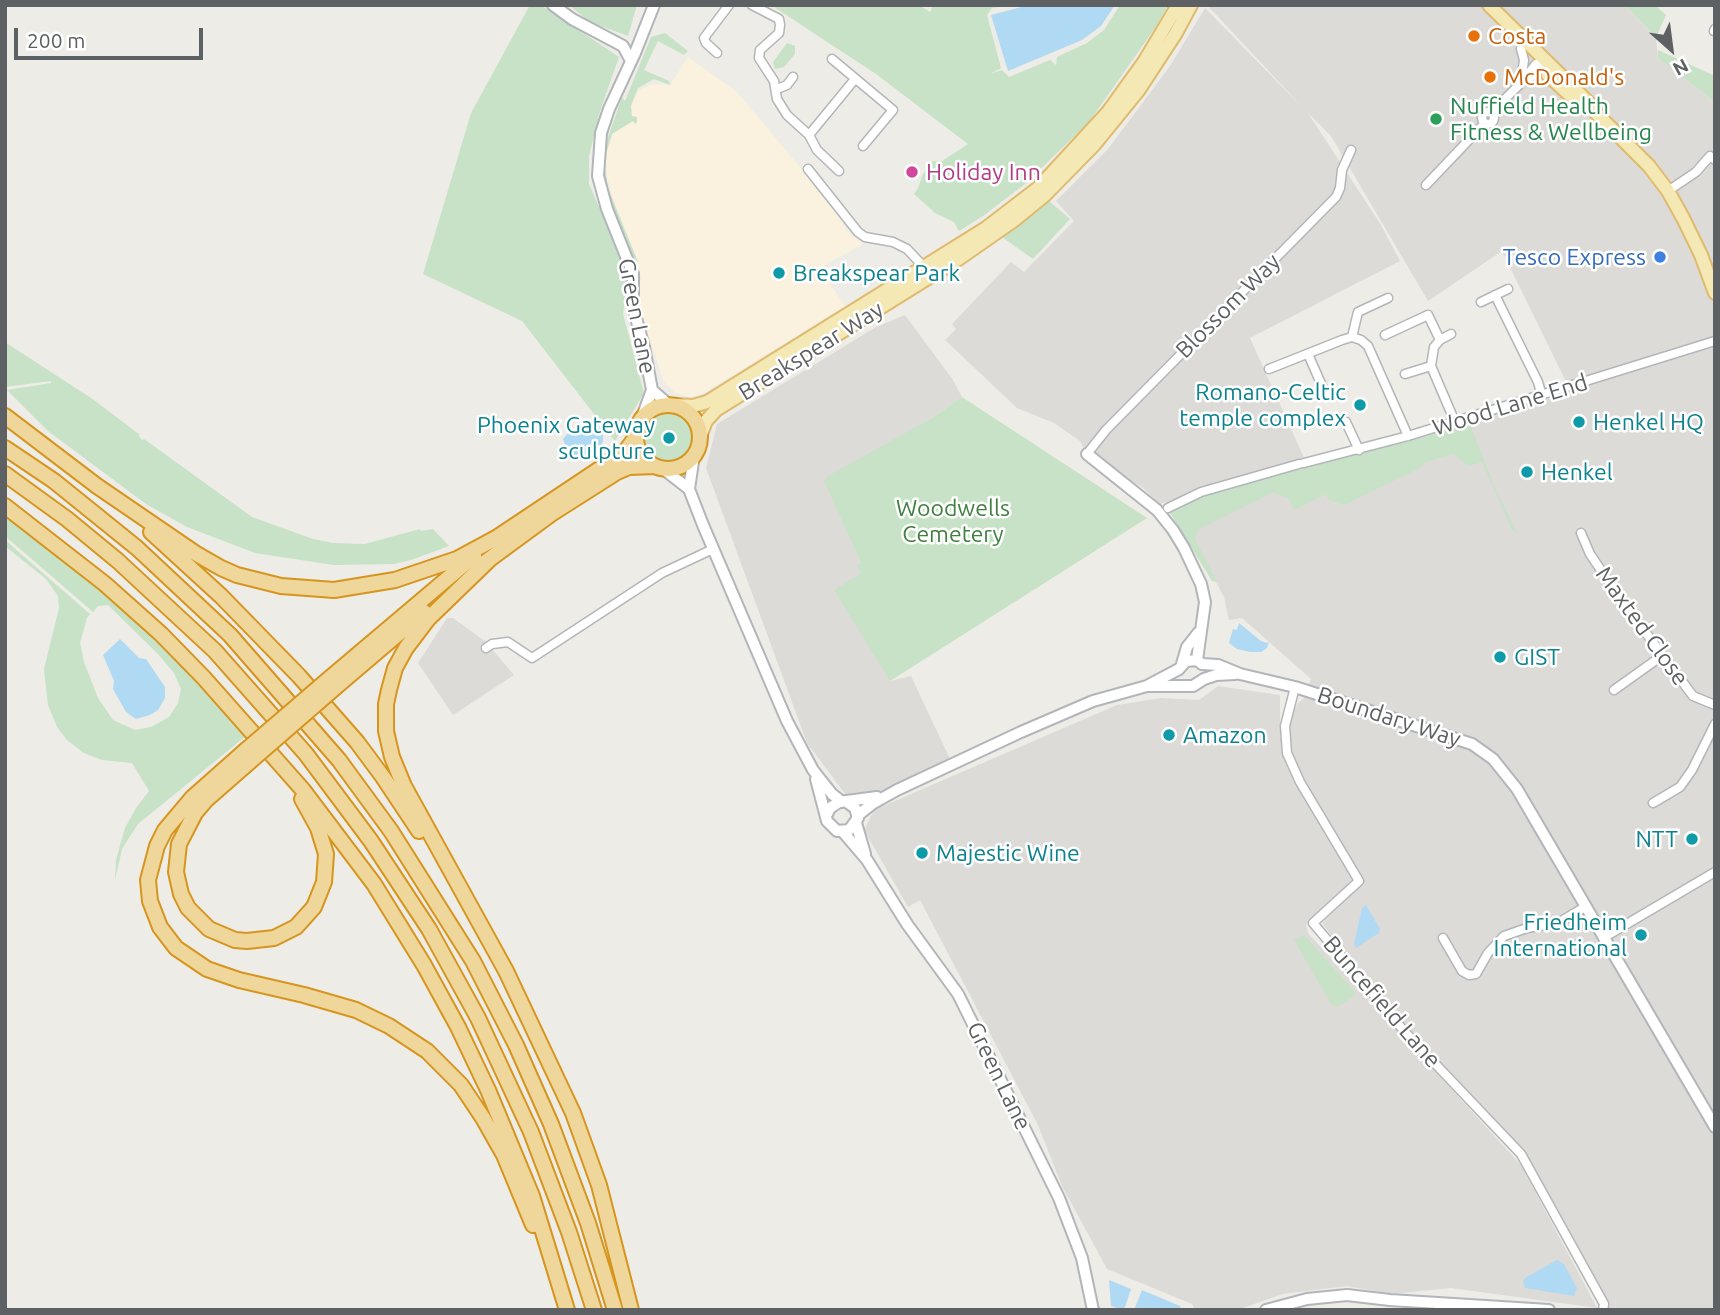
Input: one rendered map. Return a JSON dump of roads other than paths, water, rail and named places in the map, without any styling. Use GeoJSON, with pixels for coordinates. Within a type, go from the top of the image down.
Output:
{"type":"FeatureCollection","features":[{"type":"Feature","properties":{"kind":"highway"},"geometry":{"type":"LineString","coordinates":[[5,416],[97,486],[221,568],[261,582],[301,589],[334,590],[402,578],[457,559],[496,538],[624,452],[636,437],[641,420],[658,406],[684,408],[696,421],[700,437],[694,455],[680,466],[629,467],[617,472],[551,514],[489,560],[334,682]]}},
{"type":"Feature","properties":{"kind":"highway"},"geometry":{"type":"LineString","coordinates":[[636,437],[643,457],[658,467]]}},
{"type":"Feature","properties":{"kind":"highway"},"geometry":{"type":"LineString","coordinates":[[5,448],[54,481],[136,548],[230,635],[340,760],[391,831],[473,961],[516,1045],[551,1124],[584,1211],[615,1310]]}},
{"type":"Feature","properties":{"kind":"highway"},"geometry":{"type":"LineString","coordinates":[[5,474],[67,519],[118,561],[215,652],[306,754],[371,841],[429,929],[478,1018],[531,1132],[569,1232],[594,1310]]}},
{"type":"Feature","properties":{"kind":"highway"},"geometry":{"type":"LineString","coordinates":[[97,486],[212,588],[299,676],[383,777],[472,911]]}},
{"type":"Feature","properties":{"kind":"highway"},"geometry":{"type":"LineString","coordinates":[[5,506],[105,584],[161,634],[272,753],[329,822],[374,884],[410,941],[458,1027],[488,1090],[523,1170],[565,1305]]}},
{"type":"Feature","properties":{"kind":"highway"},"geometry":{"type":"LineString","coordinates":[[496,538],[250,754],[192,798],[165,830],[157,846],[148,880],[150,901],[160,927],[176,948],[207,969],[239,980],[356,1010],[408,1037],[447,1070],[469,1096],[504,1156],[565,1305]]}},
{"type":"Feature","properties":{"kind":"highway"},"geometry":{"type":"LineString","coordinates":[[489,560],[416,633],[395,668],[386,710],[389,745],[397,772],[506,971],[573,1113],[599,1185],[631,1310]]}},
{"type":"Feature","properties":{"kind":"highway"},"geometry":{"type":"LineString","coordinates":[[250,754],[195,813],[179,844],[176,872],[181,894],[197,918],[209,929],[222,935],[247,941],[274,938],[296,927],[314,907],[324,882],[326,854],[318,828],[272,753]]}},
{"type":"Feature","properties":{"kind":"main road","name":"Breakspear Way"},"geometry":{"type":"LineString","coordinates":[[672,405],[692,407],[707,402],[924,267],[1003,215],[1038,188],[1130,84],[1166,29],[1178,5]]}},
{"type":"Feature","properties":{"kind":"main road","name":"Breakspear Way"},"geometry":{"type":"LineString","coordinates":[[700,437],[706,421],[716,410],[957,260],[1045,195],[1094,145],[1131,100],[1156,66],[1191,5]]}},
{"type":"Feature","properties":{"kind":"main road"},"geometry":{"type":"LineString","coordinates":[[1480,5],[1519,48],[1570,85],[1639,154],[1668,191],[1711,267],[1715,292]]}},
{"type":"Feature","properties":{"kind":"main road"},"geometry":{"type":"LineString","coordinates":[[1489,5],[1579,104],[1597,114]]}},
{"type":"Feature","properties":{"kind":"main road"},"geometry":{"type":"LineString","coordinates":[[1513,29],[1511,33],[1519,48]]}},
{"type":"Feature","properties":{"kind":"main road"},"geometry":{"type":"LineString","coordinates":[[1570,85],[1579,104]]}},
{"type":"Feature","properties":{"kind":"street"},"geometry":{"type":"LineString","coordinates":[[553,5],[572,19],[623,46],[631,61]]}},
{"type":"Feature","properties":{"kind":"street","name":"Green Lane"},"geometry":{"type":"LineString","coordinates":[[641,420],[652,390],[633,307],[633,274],[607,209],[598,176],[601,132],[654,5]]}},
{"type":"Feature","properties":{"kind":"street"},"geometry":{"type":"LineString","coordinates":[[717,53],[704,38],[729,5]]}},
{"type":"Feature","properties":{"kind":"street"},"geometry":{"type":"LineString","coordinates":[[752,5],[779,19],[779,33],[760,50],[759,58],[777,89],[777,99],[787,115],[809,135],[817,150],[839,171]]}},
{"type":"Feature","properties":{"kind":"street"},"geometry":{"type":"LineString","coordinates":[[623,46],[641,40]]}},
{"type":"Feature","properties":{"kind":"street"},"geometry":{"type":"LineString","coordinates":[[1519,48],[1524,60],[1520,84]]}},
{"type":"Feature","properties":{"kind":"street"},"geometry":{"type":"LineString","coordinates":[[832,59],[893,110],[863,146]]}},
{"type":"Feature","properties":{"kind":"street"},"geometry":{"type":"LineString","coordinates":[[1426,185],[1485,123],[1494,121],[1492,112],[1542,64]]}},
{"type":"Feature","properties":{"kind":"street"},"geometry":{"type":"LineString","coordinates":[[777,89],[787,85],[793,78]]}},
{"type":"Feature","properties":{"kind":"street"},"geometry":{"type":"LineString","coordinates":[[809,135],[855,79]]}},
{"type":"Feature","properties":{"kind":"street","name":"Blossom Way"},"geometry":{"type":"LineString","coordinates":[[1087,454],[1106,430],[1336,197],[1342,170],[1351,150]]}},
{"type":"Feature","properties":{"kind":"street"},"geometry":{"type":"LineString","coordinates":[[1668,191],[1696,172],[1710,156],[1715,160]]}},
{"type":"Feature","properties":{"kind":"street"},"geometry":{"type":"LineString","coordinates":[[808,169],[858,232],[907,249],[924,267]]}},
{"type":"Feature","properties":{"kind":"street"},"geometry":{"type":"LineString","coordinates":[[1481,302],[1508,289]]}},
{"type":"Feature","properties":{"kind":"street"},"geometry":{"type":"LineString","coordinates":[[1495,295],[1538,382],[1542,396]]}},
{"type":"Feature","properties":{"kind":"street"},"geometry":{"type":"LineString","coordinates":[[1352,337],[1358,312],[1388,298]]}},
{"type":"Feature","properties":{"kind":"street"},"geometry":{"type":"LineString","coordinates":[[1385,335],[1428,315],[1440,340]]}},
{"type":"Feature","properties":{"kind":"street"},"geometry":{"type":"LineString","coordinates":[[1451,334],[1434,347],[1431,366],[1455,422]]}},
{"type":"Feature","properties":{"kind":"street"},"geometry":{"type":"LineString","coordinates":[[1269,369],[1352,337]]}},
{"type":"Feature","properties":{"kind":"street"},"geometry":{"type":"LineString","coordinates":[[1352,337],[1368,346],[1408,436]]}},
{"type":"Feature","properties":{"kind":"street","name":"Wood Lane End"},"geometry":{"type":"LineString","coordinates":[[1168,508],[1201,492],[1408,436],[1715,341]]}},
{"type":"Feature","properties":{"kind":"street"},"geometry":{"type":"LineString","coordinates":[[1308,354],[1326,395]]}},
{"type":"Feature","properties":{"kind":"street"},"geometry":{"type":"LineString","coordinates":[[1405,374],[1431,366]]}},
{"type":"Feature","properties":{"kind":"street","name":"Green Lane"},"geometry":{"type":"LineString","coordinates":[[652,390],[672,405]]}},
{"type":"Feature","properties":{"kind":"street"},"geometry":{"type":"LineString","coordinates":[[1346,422],[1359,450]]}},
{"type":"Feature","properties":{"kind":"street"},"geometry":{"type":"LineString","coordinates":[[694,455],[689,489],[787,721],[813,770],[830,826],[843,832],[887,795],[1093,701],[1147,686],[1196,685],[1204,679],[1205,671],[1196,652],[1205,611],[1201,584],[1173,530],[1142,496],[1087,454]]}},
{"type":"Feature","properties":{"kind":"street"},"geometry":{"type":"LineString","coordinates":[[658,467],[689,489]]}},
{"type":"Feature","properties":{"kind":"street","name":"Maxted Close"},"geometry":{"type":"LineString","coordinates":[[1581,533],[1590,554],[1693,696],[1715,705]]}},
{"type":"Feature","properties":{"kind":"street"},"geometry":{"type":"LineString","coordinates":[[486,648],[492,644],[508,642],[532,658],[662,573],[713,549]]}},
{"type":"Feature","properties":{"kind":"street"},"geometry":{"type":"LineString","coordinates":[[1185,684],[1179,676],[1181,666],[1187,647],[1201,629]]}},
{"type":"Feature","properties":{"kind":"street"},"geometry":{"type":"LineString","coordinates":[[1614,690],[1663,655]]}},
{"type":"Feature","properties":{"kind":"street"},"geometry":{"type":"LineString","coordinates":[[1147,686],[1186,661],[1199,662]]}},
{"type":"Feature","properties":{"kind":"street","name":"Boundary Way"},"geometry":{"type":"LineString","coordinates":[[1199,662],[1295,687],[1472,744],[1493,759],[1517,789],[1715,1127]]}},
{"type":"Feature","properties":{"kind":"street","name":"Boundary Way"},"geometry":{"type":"LineString","coordinates":[[1204,679],[1216,675],[1240,674]]}},
{"type":"Feature","properties":{"kind":"street","name":"Buncefield Lane"},"geometry":{"type":"LineString","coordinates":[[1295,687],[1285,726],[1287,753],[1300,782],[1359,881],[1313,923],[1405,1032],[1521,1154],[1604,1304],[1603,1310]]}},
{"type":"Feature","properties":{"kind":"street"},"geometry":{"type":"LineString","coordinates":[[1653,803],[1680,787],[1692,770],[1715,724]]}},
{"type":"Feature","properties":{"kind":"street"},"geometry":{"type":"LineString","coordinates":[[813,770],[832,794],[855,808],[857,820]]}},
{"type":"Feature","properties":{"kind":"street"},"geometry":{"type":"LineString","coordinates":[[827,814],[834,804],[887,795]]}},
{"type":"Feature","properties":{"kind":"street","name":"Green Lane"},"geometry":{"type":"LineString","coordinates":[[857,820],[867,860]]}},
{"type":"Feature","properties":{"kind":"street","name":"Green Lane"},"geometry":{"type":"LineString","coordinates":[[843,832],[867,860],[907,925],[943,971],[963,1003],[1069,1222],[1082,1258],[1093,1310]]}},
{"type":"Feature","properties":{"kind":"street"},"geometry":{"type":"LineString","coordinates":[[1604,938],[1715,872]]}},
{"type":"Feature","properties":{"kind":"street"},"geometry":{"type":"LineString","coordinates":[[1443,938],[1462,971],[1469,975],[1476,974],[1488,953],[1504,936],[1527,928],[1558,923],[1585,907]]}},
{"type":"Feature","properties":{"kind":"street"},"geometry":{"type":"LineString","coordinates":[[1266,1310],[1307,1299],[1347,1295],[1549,1310]]}},
{"type":"Feature","properties":{"kind":"water"},"geometry":{"type":"Polygon","coordinates":[[[1029,5],[1115,5],[1101,26],[1082,40],[1008,71],[991,15],[1029,5]]]}},
{"type":"Feature","properties":{"kind":"water"},"geometry":{"type":"Polygon","coordinates":[[[592,420],[603,432],[603,442],[598,448],[578,458],[566,447],[563,439],[569,432],[592,420]]]}},
{"type":"Feature","properties":{"kind":"water"},"geometry":{"type":"Polygon","coordinates":[[[1239,623],[1261,641],[1269,641],[1267,648],[1261,652],[1250,652],[1237,649],[1229,643],[1233,629],[1237,630],[1239,623]]]}},
{"type":"Feature","properties":{"kind":"water"},"geometry":{"type":"Polygon","coordinates":[[[120,639],[139,658],[146,659],[165,687],[165,698],[158,710],[150,715],[136,719],[126,712],[113,689],[114,681],[103,655],[120,639]]]}},
{"type":"Feature","properties":{"kind":"water"},"geometry":{"type":"Polygon","coordinates":[[[1366,905],[1380,929],[1379,933],[1356,948],[1354,944],[1362,908],[1366,905]]]}},
{"type":"Feature","properties":{"kind":"water"},"geometry":{"type":"Polygon","coordinates":[[[1557,1260],[1564,1264],[1577,1288],[1574,1296],[1525,1288],[1525,1278],[1557,1260]]]}},
{"type":"Feature","properties":{"kind":"water"},"geometry":{"type":"Polygon","coordinates":[[[1109,1280],[1131,1289],[1124,1310],[1111,1306],[1109,1280]]]}},
{"type":"Feature","properties":{"kind":"water"},"geometry":{"type":"Polygon","coordinates":[[[1142,1290],[1180,1306],[1182,1310],[1134,1310],[1142,1290]]]}},
{"type":"Feature","properties":{"kind":"place","name":"Costa"},"geometry":{"type":"Point","coordinates":[1474,36]}},
{"type":"Feature","properties":{"kind":"place","name":"McDonald's"},"geometry":{"type":"Point","coordinates":[1490,77]}},
{"type":"Feature","properties":{"kind":"place","name":"Nuffield Health Fitness & Wellbeing"},"geometry":{"type":"Point","coordinates":[1436,119]}},
{"type":"Feature","properties":{"kind":"place","name":"Holiday Inn"},"geometry":{"type":"Point","coordinates":[912,172]}},
{"type":"Feature","properties":{"kind":"place","name":"Tesco Express"},"geometry":{"type":"Point","coordinates":[1660,257]}},
{"type":"Feature","properties":{"kind":"place","name":"Breakspear Park"},"geometry":{"type":"Point","coordinates":[779,273]}},
{"type":"Feature","properties":{"kind":"place","name":"Romano-Celtic temple complex"},"geometry":{"type":"Point","coordinates":[1360,405]}},
{"type":"Feature","properties":{"kind":"place","name":"Henkel HQ"},"geometry":{"type":"Point","coordinates":[1579,422]}},
{"type":"Feature","properties":{"kind":"place","name":"Phoenix Gateway sculpture"},"geometry":{"type":"Point","coordinates":[669,438]}},
{"type":"Feature","properties":{"kind":"place","name":"Henkel"},"geometry":{"type":"Point","coordinates":[1527,472]}},
{"type":"Feature","properties":{"kind":"place","name":"GIST"},"geometry":{"type":"Point","coordinates":[1500,657]}},
{"type":"Feature","properties":{"kind":"place","name":"Amazon"},"geometry":{"type":"Point","coordinates":[1169,735]}},
{"type":"Feature","properties":{"kind":"place","name":"NTT"},"geometry":{"type":"Point","coordinates":[1692,839]}},
{"type":"Feature","properties":{"kind":"place","name":"Majestic Wine"},"geometry":{"type":"Point","coordinates":[922,853]}},
{"type":"Feature","properties":{"kind":"place","name":"Friedheim International"},"geometry":{"type":"Point","coordinates":[1641,935]}},
{"type":"Feature","properties":{"kind":"park label","name":"Woodwells Cemetery"},"geometry":{"type":"Point","coordinates":[953,521]}}]}
